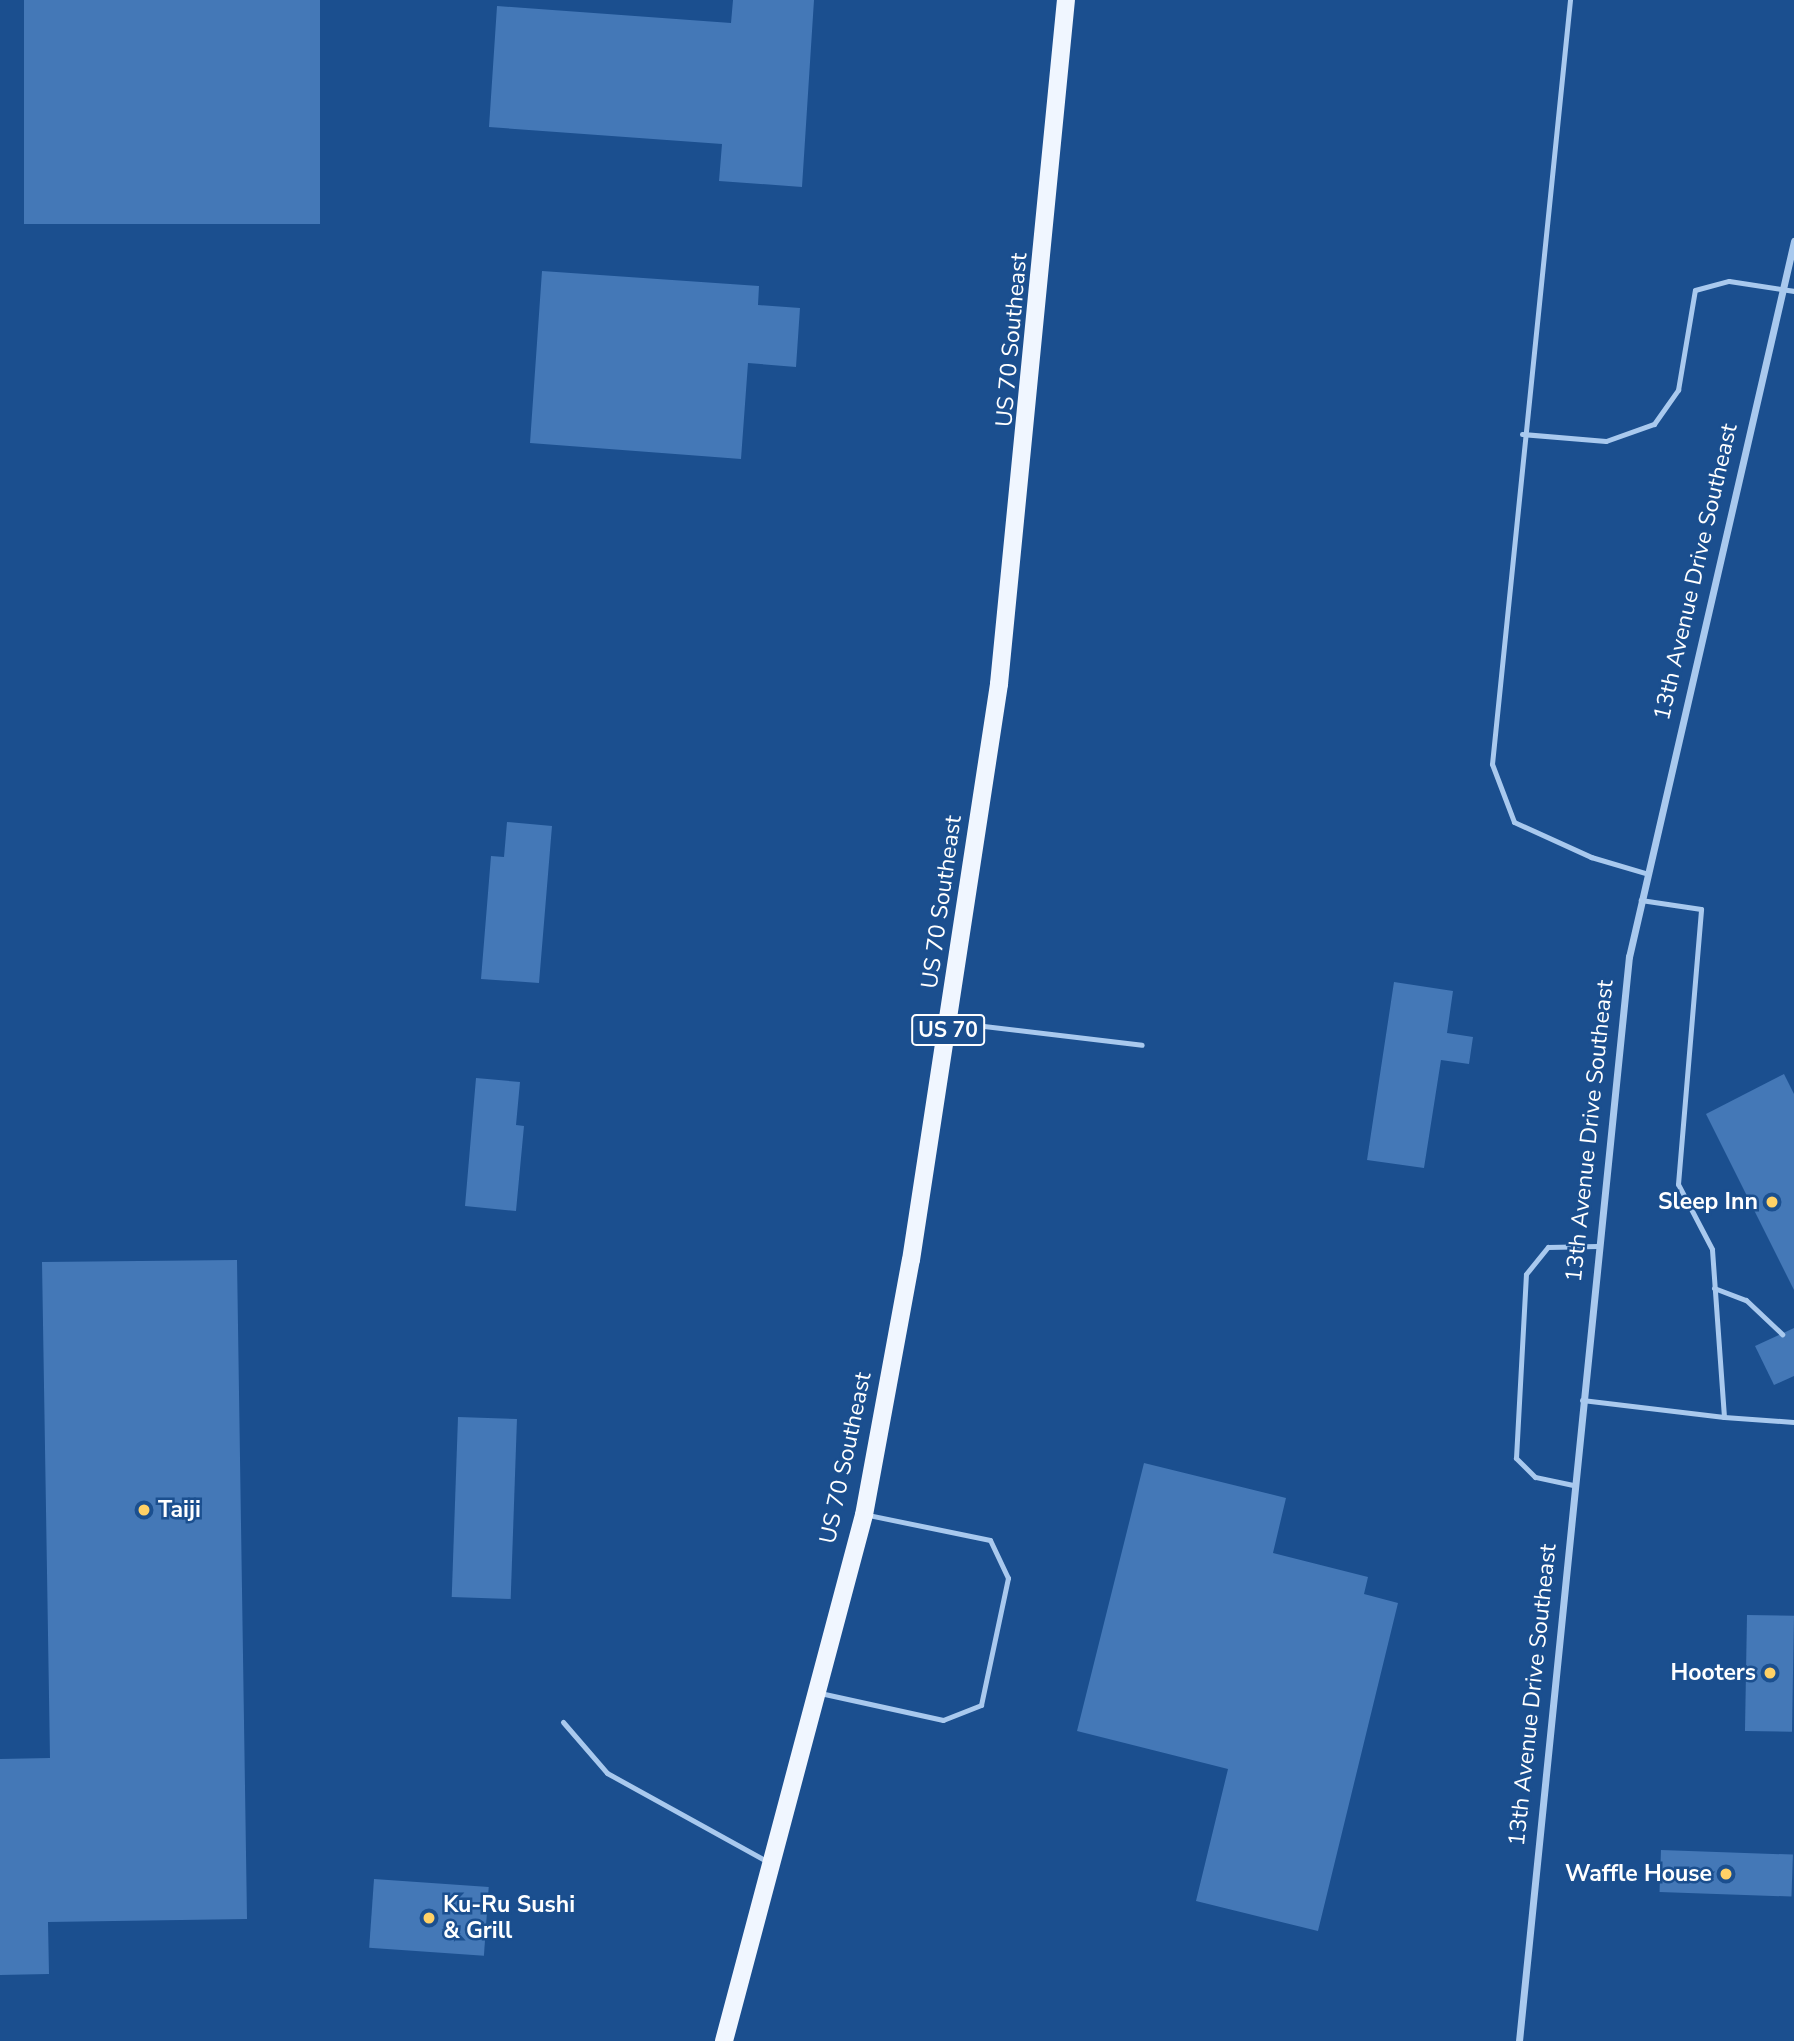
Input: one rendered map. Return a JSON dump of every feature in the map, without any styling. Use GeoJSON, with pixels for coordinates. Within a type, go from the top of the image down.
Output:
{"type":"FeatureCollection","features":[{"type":"Feature","properties":{"kind":"main road","name":"US 70 Southeast"},"geometry":{"type":"LineString","coordinates":[[724,2041],[774,1865],[864,1514],[950,1022],[999,684],[1066,0]]}},
{"type":"Feature","properties":{"kind":"street","name":"13th Avenue Drive Southeast"},"geometry":{"type":"LineString","coordinates":[[1519,2041],[1614,1070],[1645,873],[1794,241]]}},
{"type":"Feature","properties":{"kind":"lane"},"geometry":{"type":"LineString","coordinates":[[1570,0],[1522,434],[1492,764],[1514,822],[1591,858],[1645,873]]}},
{"type":"Feature","properties":{"kind":"lane"},"geometry":{"type":"LineString","coordinates":[[1522,434],[1606,441],[1654,424],[1678,390],[1695,290],[1729,281],[1794,291]]}},
{"type":"Feature","properties":{"kind":"lane"},"geometry":{"type":"LineString","coordinates":[[1640,900],[1701,909],[1678,1184],[1712,1250],[1724,1417]]}},
{"type":"Feature","properties":{"kind":"lane"},"geometry":{"type":"LineString","coordinates":[[950,1022],[1142,1045]]}},
{"type":"Feature","properties":{"kind":"lane"},"geometry":{"type":"LineString","coordinates":[[1573,1485],[1535,1477],[1516,1458],[1526,1273],[1548,1247],[1597,1246]]}},
{"type":"Feature","properties":{"kind":"lane"},"geometry":{"type":"LineString","coordinates":[[1714,1288],[1746,1300],[1782,1334]]}},
{"type":"Feature","properties":{"kind":"lane"},"geometry":{"type":"LineString","coordinates":[[1582,1400],[1724,1417],[1794,1422]]}},
{"type":"Feature","properties":{"kind":"lane"},"geometry":{"type":"LineString","coordinates":[[817,1692],[943,1720],[981,1705],[1008,1578],[990,1540],[864,1514]]}},
{"type":"Feature","properties":{"kind":"lane"},"geometry":{"type":"LineString","coordinates":[[563,1722],[607,1773],[774,1865]]}},
{"type":"Feature","properties":{"kind":"building"},"geometry":{"type":"Polygon","coordinates":[[[24,0],[320,0],[320,224],[24,224],[24,0]]]}},
{"type":"Feature","properties":{"kind":"building"},"geometry":{"type":"Polygon","coordinates":[[[733,0],[814,0],[802,187],[719,181],[722,144],[489,127],[497,6],[731,23],[733,0]]]}},
{"type":"Feature","properties":{"kind":"building"},"geometry":{"type":"Polygon","coordinates":[[[542,271],[759,286],[758,305],[800,308],[796,367],[748,363],[741,459],[530,443],[542,271]]]}},
{"type":"Feature","properties":{"kind":"building"},"geometry":{"type":"Polygon","coordinates":[[[507,822],[552,826],[539,983],[481,979],[491,856],[504,857],[507,822]]]}},
{"type":"Feature","properties":{"kind":"building"},"geometry":{"type":"Polygon","coordinates":[[[1394,982],[1453,991],[1447,1033],[1473,1037],[1469,1064],[1441,1060],[1424,1168],[1367,1160],[1394,982]]]}},
{"type":"Feature","properties":{"kind":"building","name":"Sleep Inn"},"geometry":{"type":"Polygon","coordinates":[[[1784,1074],[1794,1094],[1794,1290],[1706,1114],[1784,1074]]]}},
{"type":"Feature","properties":{"kind":"building"},"geometry":{"type":"Polygon","coordinates":[[[476,1078],[520,1082],[516,1125],[524,1126],[516,1211],[465,1206],[476,1078]]]}},
{"type":"Feature","properties":{"kind":"building","name":"Taiji"},"geometry":{"type":"Polygon","coordinates":[[[237,1260],[247,1919],[48,1922],[49,1974],[0,1975],[0,1759],[50,1758],[42,1262],[237,1260]]]}},
{"type":"Feature","properties":{"kind":"building"},"geometry":{"type":"Polygon","coordinates":[[[1794,1328],[1794,1376],[1774,1385],[1755,1346],[1794,1328]]]}},
{"type":"Feature","properties":{"kind":"building"},"geometry":{"type":"Polygon","coordinates":[[[458,1417],[517,1419],[511,1599],[452,1597],[458,1417]]]}},
{"type":"Feature","properties":{"kind":"building"},"geometry":{"type":"Polygon","coordinates":[[[1144,1463],[1286,1498],[1273,1553],[1368,1577],[1364,1594],[1398,1603],[1318,1931],[1196,1901],[1228,1769],[1077,1731],[1144,1463]]]}},
{"type":"Feature","properties":{"kind":"building","name":"Hooters"},"geometry":{"type":"Polygon","coordinates":[[[1747,1615],[1794,1616],[1792,1732],[1745,1731],[1747,1615]]]}},
{"type":"Feature","properties":{"kind":"building","name":"Waffle House"},"geometry":{"type":"Polygon","coordinates":[[[1661,1850],[1793,1855],[1791,1897],[1660,1892],[1661,1850]]]}},
{"type":"Feature","properties":{"kind":"building","name":"Ku-Ru Sushi & Grill"},"geometry":{"type":"Polygon","coordinates":[[[374,1879],[489,1887],[484,1956],[369,1948],[374,1879]]]}},
{"type":"Feature","properties":{"kind":"place","name":"Sleep Inn"},"geometry":{"type":"Point","coordinates":[1772,1202]}},
{"type":"Feature","properties":{"kind":"place","name":"Taiji"},"geometry":{"type":"Point","coordinates":[144,1510]}},
{"type":"Feature","properties":{"kind":"place","name":"Hooters"},"geometry":{"type":"Point","coordinates":[1770,1673]}},
{"type":"Feature","properties":{"kind":"place","name":"Waffle House"},"geometry":{"type":"Point","coordinates":[1726,1874]}},
{"type":"Feature","properties":{"kind":"place","name":"Ku-Ru Sushi & Grill"},"geometry":{"type":"Point","coordinates":[429,1918]}}]}
